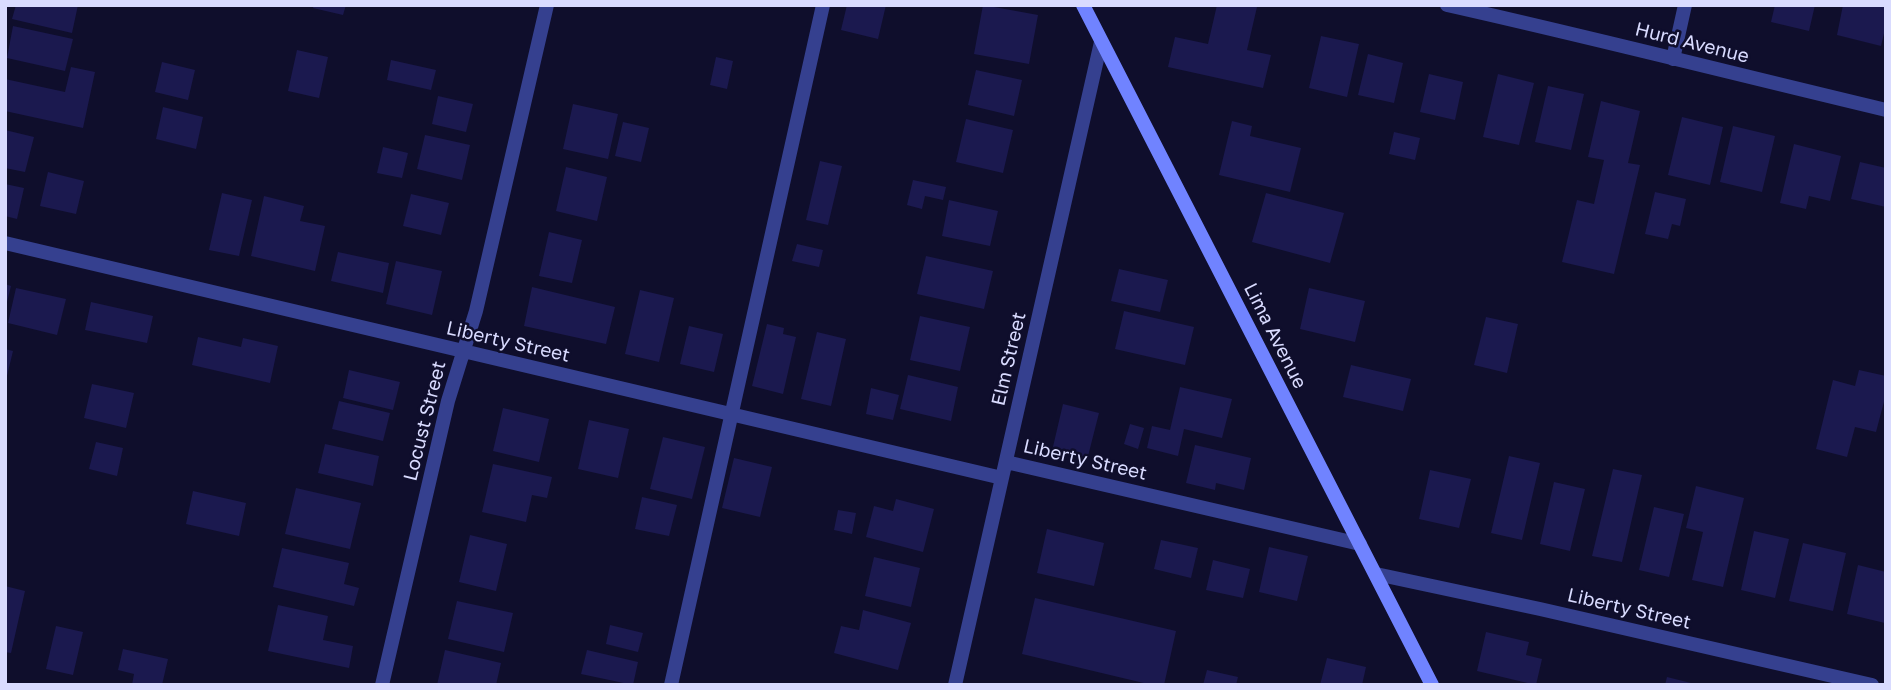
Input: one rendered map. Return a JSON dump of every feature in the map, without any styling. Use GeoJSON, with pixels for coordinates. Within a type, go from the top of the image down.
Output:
{"type":"FeatureCollection","features":[{"type":"Feature","properties":{"kind":"main road","name":"Lima Avenue"},"geometry":{"type":"LineString","coordinates":[[1083,5],[1432,685]]}},
{"type":"Feature","properties":{"kind":"street","name":"Locust Street"},"geometry":{"type":"LineString","coordinates":[[382,685],[448,401],[476,311],[547,5]]}},
{"type":"Feature","properties":{"kind":"street"},"geometry":{"type":"LineString","coordinates":[[671,685],[823,5]]}},
{"type":"Feature","properties":{"kind":"street","name":"Hurd Avenue"},"geometry":{"type":"LineString","coordinates":[[1447,5],[1587,36],[1673,60],[1886,110]]}},
{"type":"Feature","properties":{"kind":"street"},"geometry":{"type":"LineString","coordinates":[[1673,60],[1685,5]]}},
{"type":"Feature","properties":{"kind":"street","name":"Elm Street"},"geometry":{"type":"LineString","coordinates":[[955,685],[1101,42]]}},
{"type":"Feature","properties":{"kind":"street","name":"Liberty Street"},"geometry":{"type":"LineString","coordinates":[[5,243],[1002,478]]}},
{"type":"Feature","properties":{"kind":"street","name":"Liberty Street"},"geometry":{"type":"LineString","coordinates":[[1006,462],[1360,544]]}},
{"type":"Feature","properties":{"kind":"street","name":"Liberty Street"},"geometry":{"type":"LineString","coordinates":[[1376,574],[1540,609],[1843,681],[1872,685]]}},
{"type":"Feature","properties":{"kind":"building"},"geometry":{"type":"Polygon","coordinates":[[[16,5],[78,5],[72,33],[12,19],[16,5]]]}},
{"type":"Feature","properties":{"kind":"building"},"geometry":{"type":"Polygon","coordinates":[[[314,5],[346,5],[343,15],[313,8],[314,5]]]}},
{"type":"Feature","properties":{"kind":"building"},"geometry":{"type":"Polygon","coordinates":[[[847,5],[886,5],[878,39],[841,30],[847,5]]]}},
{"type":"Feature","properties":{"kind":"building"},"geometry":{"type":"Polygon","coordinates":[[[983,5],[1038,15],[1029,64],[974,54],[983,5]]]}},
{"type":"Feature","properties":{"kind":"building"},"geometry":{"type":"Polygon","coordinates":[[[1217,5],[1257,7],[1247,50],[1271,55],[1263,88],[1168,67],[1175,37],[1208,44],[1217,5]]]}},
{"type":"Feature","properties":{"kind":"building"},"geometry":{"type":"Polygon","coordinates":[[[1775,5],[1815,5],[1809,31],[1771,22],[1775,5]]]}},
{"type":"Feature","properties":{"kind":"building"},"geometry":{"type":"Polygon","coordinates":[[[1843,5],[1886,5],[1886,25],[1881,46],[1837,35],[1843,5]]]}},
{"type":"Feature","properties":{"kind":"building"},"geometry":{"type":"Polygon","coordinates":[[[13,26],[73,39],[65,71],[7,58],[13,26]]]}},
{"type":"Feature","properties":{"kind":"building"},"geometry":{"type":"Polygon","coordinates":[[[1321,36],[1359,44],[1347,97],[1309,88],[1321,36]]]}},
{"type":"Feature","properties":{"kind":"building"},"geometry":{"type":"Polygon","coordinates":[[[297,50],[328,57],[319,98],[288,91],[297,50]]]}},
{"type":"Feature","properties":{"kind":"building"},"geometry":{"type":"Polygon","coordinates":[[[1368,54],[1403,63],[1394,103],[1358,95],[1368,54]]]}},
{"type":"Feature","properties":{"kind":"building"},"geometry":{"type":"Polygon","coordinates":[[[716,57],[733,61],[727,89],[710,85],[716,57]]]}},
{"type":"Feature","properties":{"kind":"building"},"geometry":{"type":"Polygon","coordinates":[[[391,60],[436,70],[431,90],[387,80],[391,60]]]}},
{"type":"Feature","properties":{"kind":"building"},"geometry":{"type":"Polygon","coordinates":[[[162,62],[195,70],[188,100],[155,92],[162,62]]]}},
{"type":"Feature","properties":{"kind":"building"},"geometry":{"type":"Polygon","coordinates":[[[71,67],[95,72],[83,128],[5,111],[5,79],[65,92],[71,67]]]}},
{"type":"Feature","properties":{"kind":"building"},"geometry":{"type":"Polygon","coordinates":[[[976,70],[1022,80],[1014,116],[968,105],[976,70]]]}},
{"type":"Feature","properties":{"kind":"building"},"geometry":{"type":"Polygon","coordinates":[[[1429,74],[1463,82],[1455,120],[1420,112],[1429,74]]]}},
{"type":"Feature","properties":{"kind":"building"},"geometry":{"type":"Polygon","coordinates":[[[1498,74],[1534,83],[1519,145],[1483,137],[1498,74]]]}},
{"type":"Feature","properties":{"kind":"building"},"geometry":{"type":"Polygon","coordinates":[[[1548,86],[1584,94],[1571,150],[1535,142],[1548,86]]]}},
{"type":"Feature","properties":{"kind":"building"},"geometry":{"type":"Polygon","coordinates":[[[438,96],[473,104],[466,132],[432,124],[438,96]]]}},
{"type":"Feature","properties":{"kind":"building"},"geometry":{"type":"Polygon","coordinates":[[[1601,101],[1640,111],[1628,163],[1640,165],[1614,274],[1562,262],[1577,200],[1594,204],[1604,160],[1588,157],[1601,101]]]}},
{"type":"Feature","properties":{"kind":"building"},"geometry":{"type":"Polygon","coordinates":[[[573,104],[618,114],[608,159],[563,149],[573,104]]]}},
{"type":"Feature","properties":{"kind":"building"},"geometry":{"type":"Polygon","coordinates":[[[163,107],[203,117],[196,149],[156,139],[163,107]]]}},
{"type":"Feature","properties":{"kind":"building"},"geometry":{"type":"Polygon","coordinates":[[[1682,117],[1723,127],[1710,185],[1668,175],[1682,117]]]}},
{"type":"Feature","properties":{"kind":"building"},"geometry":{"type":"Polygon","coordinates":[[[966,119],[1013,130],[1003,173],[956,162],[966,119]]]}},
{"type":"Feature","properties":{"kind":"building"},"geometry":{"type":"Polygon","coordinates":[[[1232,121],[1252,126],[1250,136],[1301,148],[1290,192],[1219,175],[1232,121]]]}},
{"type":"Feature","properties":{"kind":"building"},"geometry":{"type":"Polygon","coordinates":[[[623,122],[649,128],[641,162],[615,156],[623,122]]]}},
{"type":"Feature","properties":{"kind":"building"},"geometry":{"type":"Polygon","coordinates":[[[1733,126],[1775,136],[1762,192],[1720,182],[1733,126]]]}},
{"type":"Feature","properties":{"kind":"building"},"geometry":{"type":"Polygon","coordinates":[[[5,130],[34,137],[25,172],[5,168],[5,130]]]}},
{"type":"Feature","properties":{"kind":"building"},"geometry":{"type":"Polygon","coordinates":[[[1394,132],[1420,138],[1415,160],[1389,154],[1394,132]]]}},
{"type":"Feature","properties":{"kind":"building"},"geometry":{"type":"Polygon","coordinates":[[[425,135],[470,145],[462,180],[417,169],[425,135]]]}},
{"type":"Feature","properties":{"kind":"building"},"geometry":{"type":"Polygon","coordinates":[[[1794,144],[1841,156],[1830,201],[1809,196],[1806,209],[1780,203],[1794,144]]]}},
{"type":"Feature","properties":{"kind":"building"},"geometry":{"type":"Polygon","coordinates":[[[383,147],[408,153],[402,178],[377,173],[383,147]]]}},
{"type":"Feature","properties":{"kind":"building"},"geometry":{"type":"Polygon","coordinates":[[[820,161],[842,166],[828,225],[806,220],[820,161]]]}},
{"type":"Feature","properties":{"kind":"building"},"geometry":{"type":"Polygon","coordinates":[[[1860,162],[1886,168],[1886,207],[1851,199],[1860,162]]]}},
{"type":"Feature","properties":{"kind":"building"},"geometry":{"type":"Polygon","coordinates":[[[566,167],[607,177],[597,221],[556,211],[566,167]]]}},
{"type":"Feature","properties":{"kind":"building"},"geometry":{"type":"Polygon","coordinates":[[[48,172],[84,181],[76,214],[40,206],[48,172]]]}},
{"type":"Feature","properties":{"kind":"building"},"geometry":{"type":"Polygon","coordinates":[[[913,180],[946,187],[943,200],[925,196],[922,209],[907,205],[913,180]]]}},
{"type":"Feature","properties":{"kind":"building"},"geometry":{"type":"Polygon","coordinates":[[[5,184],[24,188],[17,219],[5,216],[5,184]]]}},
{"type":"Feature","properties":{"kind":"building"},"geometry":{"type":"Polygon","coordinates":[[[1655,192],[1686,199],[1680,226],[1672,224],[1668,239],[1645,234],[1655,192]]]}},
{"type":"Feature","properties":{"kind":"building"},"geometry":{"type":"Polygon","coordinates":[[[222,193],[252,200],[239,256],[209,250],[222,193]]]}},
{"type":"Feature","properties":{"kind":"building"},"geometry":{"type":"Polygon","coordinates":[[[1266,193],[1344,213],[1330,263],[1252,242],[1266,193]]]}},
{"type":"Feature","properties":{"kind":"building"},"geometry":{"type":"Polygon","coordinates":[[[411,194],[449,203],[441,235],[403,226],[411,194]]]}},
{"type":"Feature","properties":{"kind":"building"},"geometry":{"type":"Polygon","coordinates":[[[264,196],[304,206],[300,221],[325,226],[315,271],[251,256],[264,196]]]}},
{"type":"Feature","properties":{"kind":"building"},"geometry":{"type":"Polygon","coordinates":[[[949,200],[998,211],[990,246],[942,236],[949,200]]]}},
{"type":"Feature","properties":{"kind":"building"},"geometry":{"type":"Polygon","coordinates":[[[549,232],[582,240],[572,283],[539,276],[549,232]]]}},
{"type":"Feature","properties":{"kind":"building"},"geometry":{"type":"Polygon","coordinates":[[[797,244],[823,250],[819,267],[792,261],[797,244]]]}},
{"type":"Feature","properties":{"kind":"building"},"geometry":{"type":"Polygon","coordinates":[[[338,252],[389,263],[383,293],[331,281],[338,252]]]}},
{"type":"Feature","properties":{"kind":"building"},"geometry":{"type":"Polygon","coordinates":[[[926,256],[993,271],[984,309],[917,294],[926,256]]]}},
{"type":"Feature","properties":{"kind":"building"},"geometry":{"type":"Polygon","coordinates":[[[396,261],[442,271],[432,315],[386,304],[396,261]]]}},
{"type":"Feature","properties":{"kind":"building"},"geometry":{"type":"Polygon","coordinates":[[[1119,269],[1168,280],[1160,312],[1111,301],[1119,269]]]}},
{"type":"Feature","properties":{"kind":"building"},"geometry":{"type":"Polygon","coordinates":[[[5,284],[11,286],[6,306],[5,306],[5,284]]]}},
{"type":"Feature","properties":{"kind":"building"},"geometry":{"type":"Polygon","coordinates":[[[532,287],[615,307],[606,344],[524,326],[532,287]]]}},
{"type":"Feature","properties":{"kind":"building"},"geometry":{"type":"Polygon","coordinates":[[[16,288],[66,299],[57,335],[8,323],[16,288]]]}},
{"type":"Feature","properties":{"kind":"building"},"geometry":{"type":"Polygon","coordinates":[[[1309,288],[1365,301],[1355,342],[1300,329],[1309,288]]]}},
{"type":"Feature","properties":{"kind":"building"},"geometry":{"type":"Polygon","coordinates":[[[640,290],[674,298],[659,362],[625,354],[640,290]]]}},
{"type":"Feature","properties":{"kind":"building"},"geometry":{"type":"Polygon","coordinates":[[[91,302],[153,316],[147,343],[85,330],[91,302]]]}},
{"type":"Feature","properties":{"kind":"building"},"geometry":{"type":"Polygon","coordinates":[[[1124,311],[1194,327],[1185,365],[1115,349],[1124,311]]]}},
{"type":"Feature","properties":{"kind":"building"},"geometry":{"type":"Polygon","coordinates":[[[920,316],[970,327],[960,371],[910,360],[920,316]]]}},
{"type":"Feature","properties":{"kind":"building"},"geometry":{"type":"Polygon","coordinates":[[[1486,317],[1518,324],[1507,373],[1474,365],[1486,317]]]}},
{"type":"Feature","properties":{"kind":"building"},"geometry":{"type":"Polygon","coordinates":[[[767,324],[784,328],[783,334],[796,337],[783,394],[752,386],[767,324]]]}},
{"type":"Feature","properties":{"kind":"building"},"geometry":{"type":"Polygon","coordinates":[[[689,326],[723,334],[714,372],[680,364],[689,326]]]}},
{"type":"Feature","properties":{"kind":"building"},"geometry":{"type":"Polygon","coordinates":[[[817,332],[846,339],[831,406],[801,399],[817,332]]]}},
{"type":"Feature","properties":{"kind":"building"},"geometry":{"type":"Polygon","coordinates":[[[198,337],[241,347],[243,338],[278,346],[270,383],[192,365],[198,337]]]}},
{"type":"Feature","properties":{"kind":"building"},"geometry":{"type":"Polygon","coordinates":[[[5,349],[13,351],[6,380],[5,380],[5,349]]]}},
{"type":"Feature","properties":{"kind":"building"},"geometry":{"type":"Polygon","coordinates":[[[1351,365],[1411,379],[1403,411],[1343,397],[1351,365]]]}},
{"type":"Feature","properties":{"kind":"building"},"geometry":{"type":"Polygon","coordinates":[[[349,370],[400,382],[393,410],[343,398],[349,370]]]}},
{"type":"Feature","properties":{"kind":"building"},"geometry":{"type":"Polygon","coordinates":[[[1859,370],[1886,376],[1886,394],[1876,432],[1855,427],[1847,457],[1816,449],[1833,380],[1855,386],[1859,370]]]}},
{"type":"Feature","properties":{"kind":"building"},"geometry":{"type":"Polygon","coordinates":[[[908,375],[958,387],[951,421],[900,409],[908,375]]]}},
{"type":"Feature","properties":{"kind":"building"},"geometry":{"type":"Polygon","coordinates":[[[92,384],[134,393],[126,428],[84,418],[92,384]]]}},
{"type":"Feature","properties":{"kind":"building"},"geometry":{"type":"Polygon","coordinates":[[[1180,387],[1232,399],[1222,438],[1184,429],[1178,456],[1147,448],[1152,426],[1170,430],[1180,387]]]}},
{"type":"Feature","properties":{"kind":"building"},"geometry":{"type":"Polygon","coordinates":[[[871,388],[899,395],[893,420],[866,414],[871,388]]]}},
{"type":"Feature","properties":{"kind":"building"},"geometry":{"type":"Polygon","coordinates":[[[339,401],[390,413],[383,441],[332,429],[339,401]]]}},
{"type":"Feature","properties":{"kind":"building"},"geometry":{"type":"Polygon","coordinates":[[[1063,404],[1099,413],[1087,460],[1052,451],[1063,404]]]}},
{"type":"Feature","properties":{"kind":"building"},"geometry":{"type":"Polygon","coordinates":[[[503,408],[549,419],[539,462],[493,451],[503,408]]]}},
{"type":"Feature","properties":{"kind":"building"},"geometry":{"type":"Polygon","coordinates":[[[589,420],[629,429],[618,478],[578,469],[589,420]]]}},
{"type":"Feature","properties":{"kind":"building"},"geometry":{"type":"Polygon","coordinates":[[[1130,424],[1144,428],[1138,449],[1124,444],[1130,424]]]}},
{"type":"Feature","properties":{"kind":"building"},"geometry":{"type":"Polygon","coordinates":[[[663,437],[705,447],[692,499],[650,489],[663,437]]]}},
{"type":"Feature","properties":{"kind":"building"},"geometry":{"type":"Polygon","coordinates":[[[96,442],[123,448],[117,476],[89,469],[96,442]]]}},
{"type":"Feature","properties":{"kind":"building"},"geometry":{"type":"Polygon","coordinates":[[[325,444],[379,456],[373,486],[318,473],[325,444]]]}},
{"type":"Feature","properties":{"kind":"building"},"geometry":{"type":"Polygon","coordinates":[[[1195,445],[1251,458],[1244,490],[1216,483],[1215,490],[1186,483],[1195,445]]]}},
{"type":"Feature","properties":{"kind":"building"},"geometry":{"type":"Polygon","coordinates":[[[1509,456],[1540,463],[1522,540],[1491,533],[1509,456]]]}},
{"type":"Feature","properties":{"kind":"building"},"geometry":{"type":"Polygon","coordinates":[[[734,458],[772,467],[760,517],[722,508],[734,458]]]}},
{"type":"Feature","properties":{"kind":"building"},"geometry":{"type":"Polygon","coordinates":[[[493,464],[552,477],[547,498],[532,495],[526,522],[482,512],[493,464]]]}},
{"type":"Feature","properties":{"kind":"building"},"geometry":{"type":"Polygon","coordinates":[[[1613,469],[1642,475],[1622,562],[1592,556],[1613,469]]]}},
{"type":"Feature","properties":{"kind":"building"},"geometry":{"type":"Polygon","coordinates":[[[1430,470],[1471,479],[1459,528],[1419,519],[1430,470]]]}},
{"type":"Feature","properties":{"kind":"building"},"geometry":{"type":"Polygon","coordinates":[[[1554,482],[1585,489],[1570,551],[1540,544],[1554,482]]]}},
{"type":"Feature","properties":{"kind":"building"},"geometry":{"type":"Polygon","coordinates":[[[1696,486],[1744,498],[1723,587],[1692,580],[1703,532],[1686,528],[1696,486]]]}},
{"type":"Feature","properties":{"kind":"building"},"geometry":{"type":"Polygon","coordinates":[[[296,488],[361,503],[350,549],[285,534],[296,488]]]}},
{"type":"Feature","properties":{"kind":"building"},"geometry":{"type":"Polygon","coordinates":[[[193,491],[246,503],[239,536],[186,524],[193,491]]]}},
{"type":"Feature","properties":{"kind":"building"},"geometry":{"type":"Polygon","coordinates":[[[642,497],[677,505],[669,536],[635,529],[642,497]]]}},
{"type":"Feature","properties":{"kind":"building"},"geometry":{"type":"Polygon","coordinates":[[[896,499],[934,509],[923,552],[866,537],[874,506],[893,511],[896,499]]]}},
{"type":"Feature","properties":{"kind":"building"},"geometry":{"type":"Polygon","coordinates":[[[1654,507],[1684,514],[1669,577],[1639,570],[1654,507]]]}},
{"type":"Feature","properties":{"kind":"building"},"geometry":{"type":"Polygon","coordinates":[[[838,510],[856,513],[852,534],[834,530],[838,510]]]}},
{"type":"Feature","properties":{"kind":"building"},"geometry":{"type":"Polygon","coordinates":[[[1047,529],[1104,543],[1094,586],[1037,573],[1047,529]]]}},
{"type":"Feature","properties":{"kind":"building"},"geometry":{"type":"Polygon","coordinates":[[[1754,531],[1789,539],[1775,598],[1741,590],[1754,531]]]}},
{"type":"Feature","properties":{"kind":"building"},"geometry":{"type":"Polygon","coordinates":[[[470,535],[507,544],[496,591],[459,582],[470,535]]]}},
{"type":"Feature","properties":{"kind":"building"},"geometry":{"type":"Polygon","coordinates":[[[1161,540],[1198,548],[1191,578],[1154,569],[1161,540]]]}},
{"type":"Feature","properties":{"kind":"building"},"geometry":{"type":"Polygon","coordinates":[[[1803,543],[1846,553],[1833,611],[1789,601],[1803,543]]]}},
{"type":"Feature","properties":{"kind":"building"},"geometry":{"type":"Polygon","coordinates":[[[1269,547],[1308,556],[1297,601],[1259,592],[1269,547]]]}},
{"type":"Feature","properties":{"kind":"building"},"geometry":{"type":"Polygon","coordinates":[[[282,548],[349,563],[344,584],[359,588],[354,606],[273,587],[282,548]]]}},
{"type":"Feature","properties":{"kind":"building"},"geometry":{"type":"Polygon","coordinates":[[[874,557],[920,568],[911,607],[865,596],[874,557]]]}},
{"type":"Feature","properties":{"kind":"building"},"geometry":{"type":"Polygon","coordinates":[[[1213,560],[1250,569],[1243,598],[1206,590],[1213,560]]]}},
{"type":"Feature","properties":{"kind":"building"},"geometry":{"type":"Polygon","coordinates":[[[1858,565],[1886,572],[1885,623],[1847,614],[1858,565]]]}},
{"type":"Feature","properties":{"kind":"building"},"geometry":{"type":"Polygon","coordinates":[[[5,586],[25,591],[11,653],[5,652],[5,586]]]}},
{"type":"Feature","properties":{"kind":"building"},"geometry":{"type":"Polygon","coordinates":[[[1035,598],[1176,631],[1164,685],[1152,685],[1022,654],[1035,598]]]}},
{"type":"Feature","properties":{"kind":"building"},"geometry":{"type":"Polygon","coordinates":[[[457,601],[513,613],[504,652],[448,639],[457,601]]]}},
{"type":"Feature","properties":{"kind":"building"},"geometry":{"type":"Polygon","coordinates":[[[278,605],[328,616],[323,640],[353,646],[349,668],[268,651],[278,605]]]}},
{"type":"Feature","properties":{"kind":"building"},"geometry":{"type":"Polygon","coordinates":[[[863,610],[911,623],[898,670],[834,653],[841,626],[859,630],[863,610]]]}},
{"type":"Feature","properties":{"kind":"building"},"geometry":{"type":"Polygon","coordinates":[[[610,625],[643,633],[638,652],[606,644],[610,625]]]}},
{"type":"Feature","properties":{"kind":"building"},"geometry":{"type":"Polygon","coordinates":[[[56,626],[83,632],[73,675],[46,669],[56,626]]]}},
{"type":"Feature","properties":{"kind":"building"},"geometry":{"type":"Polygon","coordinates":[[[1486,632],[1529,642],[1526,655],[1542,659],[1536,685],[1477,671],[1486,632]]]}},
{"type":"Feature","properties":{"kind":"building"},"geometry":{"type":"Polygon","coordinates":[[[123,649],[168,659],[162,685],[132,685],[134,674],[118,670],[123,649]]]}},
{"type":"Feature","properties":{"kind":"building"},"geometry":{"type":"Polygon","coordinates":[[[445,650],[501,663],[496,685],[437,685],[445,650]]]}},
{"type":"Feature","properties":{"kind":"building"},"geometry":{"type":"Polygon","coordinates":[[[587,650],[638,662],[633,685],[581,674],[587,650]]]}},
{"type":"Feature","properties":{"kind":"building"},"geometry":{"type":"Polygon","coordinates":[[[1327,658],[1366,667],[1362,685],[1320,685],[1327,658]]]}},
{"type":"Feature","properties":{"kind":"building"},"geometry":{"type":"Polygon","coordinates":[[[1207,670],[1238,677],[1236,685],[1203,685],[1207,670]]]}},
{"type":"Feature","properties":{"kind":"building"},"geometry":{"type":"Polygon","coordinates":[[[1667,677],[1695,684],[1695,685],[1665,685],[1667,677]]]}}]}
